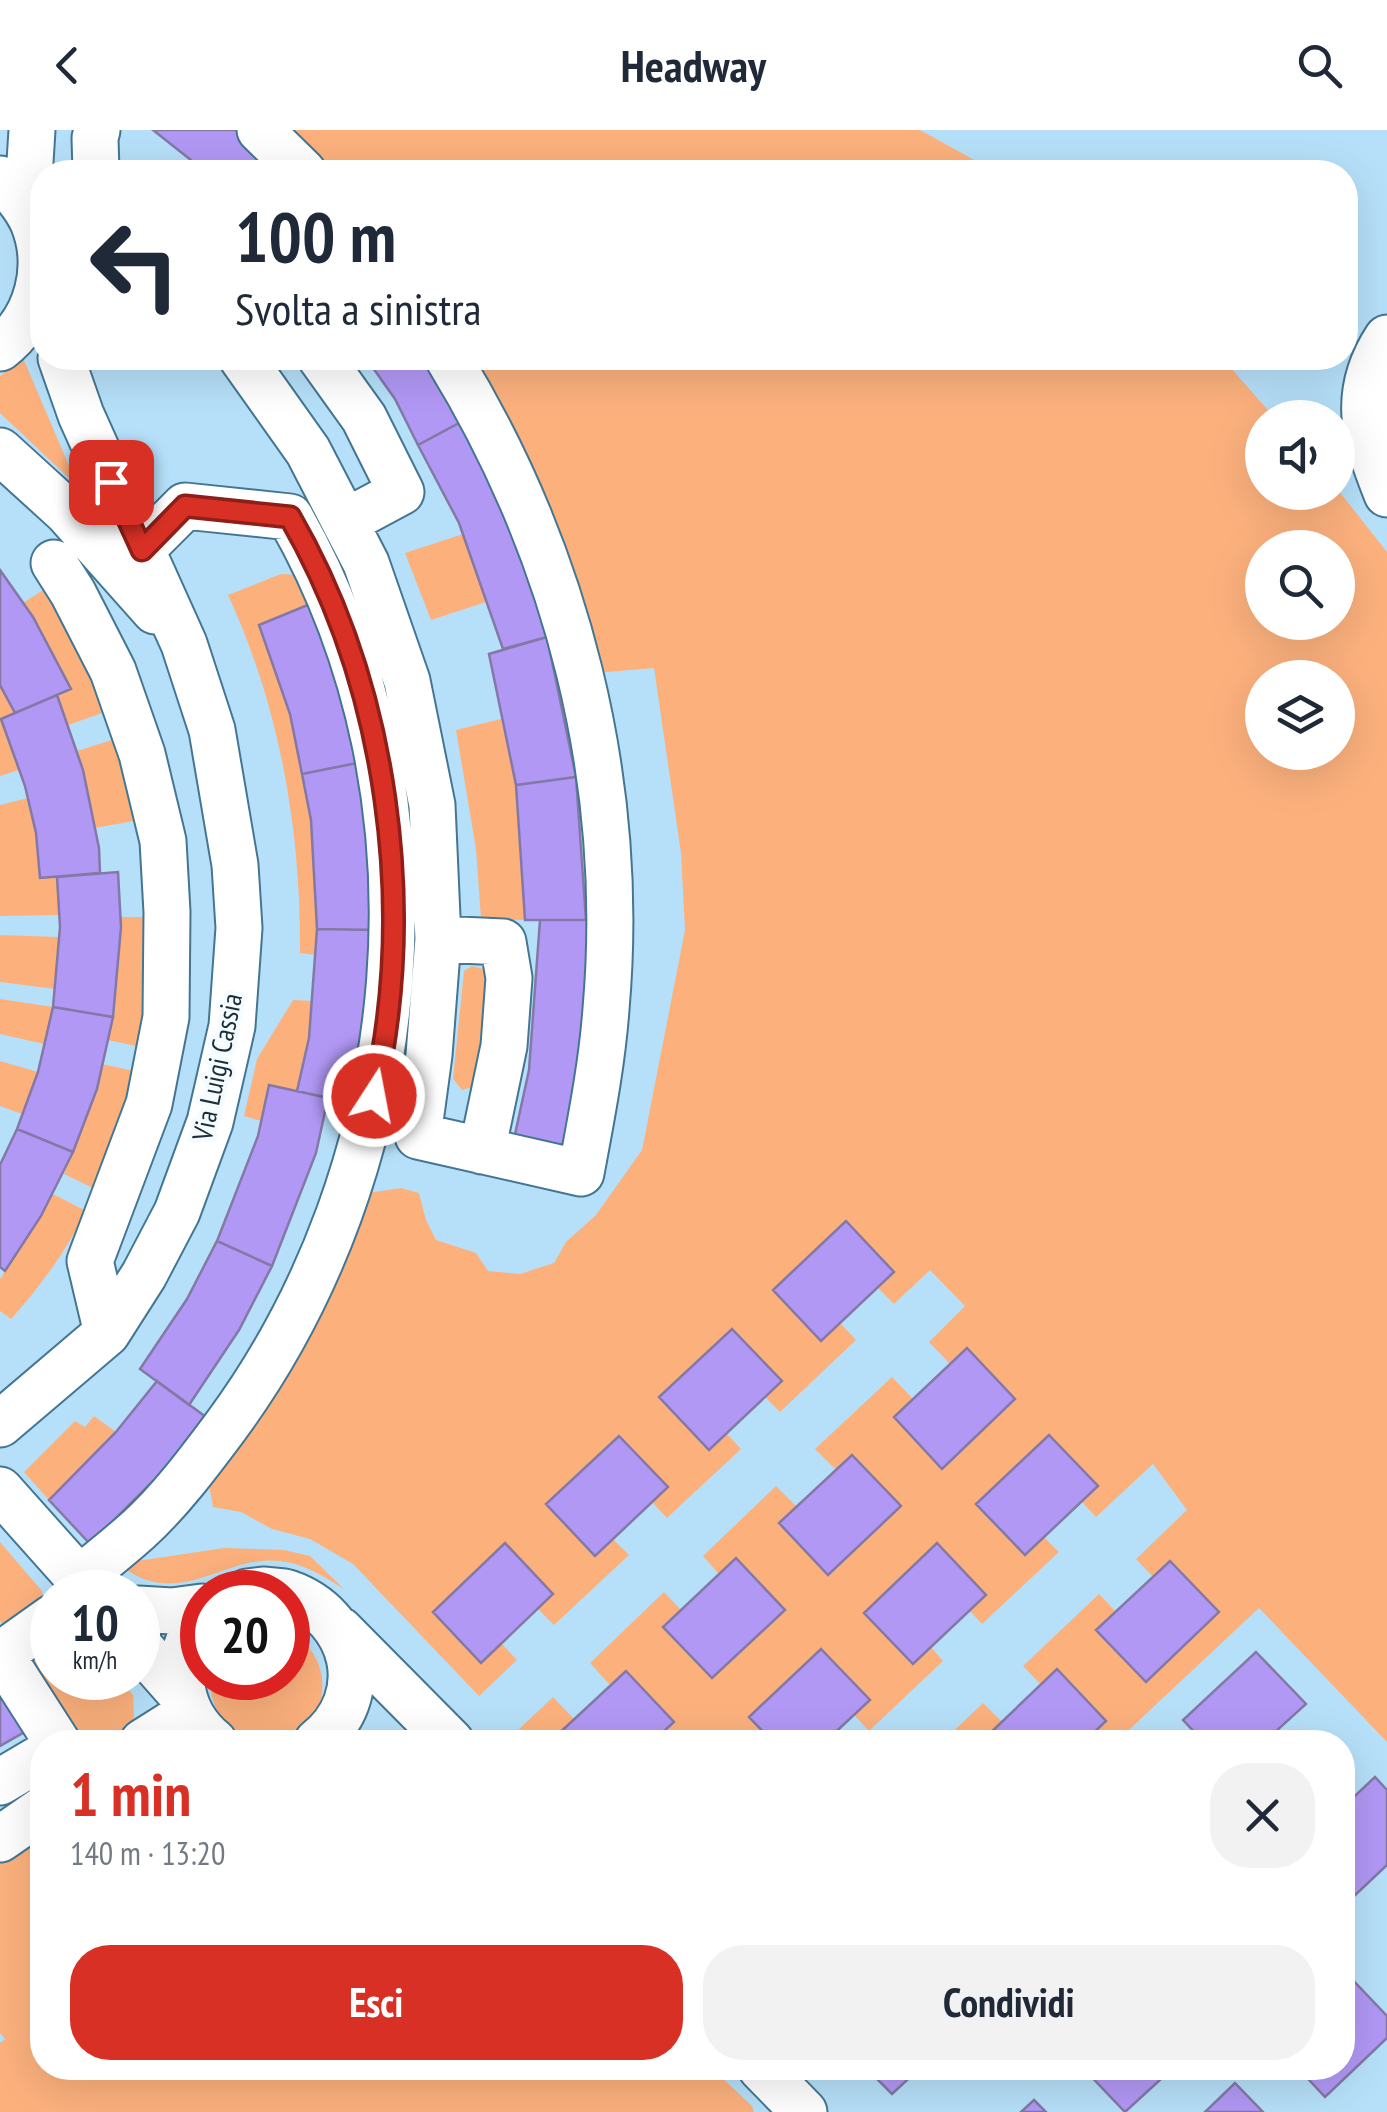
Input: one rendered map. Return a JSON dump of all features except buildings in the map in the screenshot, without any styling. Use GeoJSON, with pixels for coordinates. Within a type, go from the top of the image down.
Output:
{"type":"FeatureCollection","features":[{"type":"Feature","properties":{"kind":"street"},"geometry":{"type":"LineString","coordinates":[[25,208],[32,130]]}},
{"type":"Feature","properties":{"kind":"street"},"geometry":{"type":"LineString","coordinates":[[96,160],[97,130]]}},
{"type":"Feature","properties":{"kind":"street"},"geometry":{"type":"LineString","coordinates":[[260,130],[291,160]]}},
{"type":"Feature","properties":{"kind":"street"},"geometry":{"type":"LineString","coordinates":[[0,348],[10,341],[30,311]]}},
{"type":"Feature","properties":{"kind":"street"},"geometry":{"type":"LineString","coordinates":[[1387,338],[1372,360],[1363,411],[1370,452],[1387,494]]}},
{"type":"Feature","properties":{"kind":"street","name":"Via Luigi Cassia"},"geometry":{"type":"LineString","coordinates":[[1,1422],[107,1333],[177,1212],[210,1122],[232,1026],[240,928],[235,865],[212,730],[184,644],[81,415],[66,370]]}},
{"type":"Feature","properties":{"kind":"street"},"geometry":{"type":"LineString","coordinates":[[251,370],[308,451],[366,563],[407,681],[432,805],[438,939],[418,1136],[581,1173],[598,1086],[610,929],[608,849],[599,770],[585,692],[565,615],[539,540],[509,467],[455,370]]}},
{"type":"Feature","properties":{"kind":"street"},"geometry":{"type":"LineString","coordinates":[[330,370],[364,418],[401,492],[345,522]]}},
{"type":"Feature","properties":{"kind":"street"},"geometry":{"type":"LineString","coordinates":[[0,451],[67,512],[184,644]]}},
{"type":"Feature","properties":{"kind":"street"},"geometry":{"type":"LineString","coordinates":[[106,1570],[198,1464],[250,1393],[295,1317],[332,1236],[360,1154],[380,1068],[391,980],[392,892],[386,822],[369,718],[344,634],[310,552],[290,517],[185,506],[142,550]]}},
{"type":"Feature","properties":{"kind":"street"},"geometry":{"type":"LineString","coordinates":[[54,562],[113,671],[142,754],[162,841],[166,894],[166,1017],[149,1104],[90,1261],[107,1333]]}},
{"type":"Feature","properties":{"kind":"street"},"geometry":{"type":"LineString","coordinates":[[438,939],[503,942],[509,978],[504,1046],[482,1150]]}},
{"type":"Feature","properties":{"kind":"street"},"geometry":{"type":"LineString","coordinates":[[0,1490],[71,1570]]}},
{"type":"Feature","properties":{"kind":"street"},"geometry":{"type":"LineString","coordinates":[[310,1603],[439,1730]]}},
{"type":"Feature","properties":{"kind":"street"},"geometry":{"type":"LineString","coordinates":[[328,1730],[348,1696],[351,1682],[348,1652],[335,1625]]}},
{"type":"Feature","properties":{"kind":"street"},"geometry":{"type":"LineString","coordinates":[[30,1633],[0,1654],[49,1730]]}},
{"type":"Feature","properties":{"kind":"street"},"geometry":{"type":"LineString","coordinates":[[160,1672],[196,1717],[169,1730]]}},
{"type":"Feature","properties":{"kind":"street"},"geometry":{"type":"LineString","coordinates":[[331,1730],[354,1717],[392,1715],[430,1730]]}},
{"type":"Feature","properties":{"kind":"street"},"geometry":{"type":"LineString","coordinates":[[0,1782],[30,1765]]}},
{"type":"Feature","properties":{"kind":"street"},"geometry":{"type":"LineString","coordinates":[[0,1839],[30,1818]]}},
{"type":"Feature","properties":{"kind":"street"},"geometry":{"type":"LineString","coordinates":[[773,2080],[804,2112]]}},
{"type":"Feature","properties":{"kind":"shaded area"},"geometry":{"type":"Polygon","coordinates":[[[277,130],[920,130],[974,160],[309,160],[277,130]]]}},
{"type":"Feature","properties":{"kind":"shaded area"},"geometry":{"type":"Polygon","coordinates":[[[23,358],[73,475],[71,480],[0,413],[0,376],[23,358]]]}},
{"type":"Feature","properties":{"kind":"shaded area"},"geometry":{"type":"Polygon","coordinates":[[[470,370],[1233,370],[1259,400],[1245,400],[1245,510],[1354,510],[1387,552],[1387,1742],[1259,1608],[1129,1730],[1097,1730],[1106,1721],[1058,1670],[1041,1685],[1023,1666],[1099,1594],[1116,1612],[1170,1562],[1153,1577],[1136,1559],[1187,1510],[1153,1464],[1096,1517],[1082,1502],[1097,1486],[1044,1537],[1059,1552],[982,1624],[969,1610],[913,1663],[931,1647],[943,1661],[870,1730],[854,1715],[870,1700],[821,1649],[749,1717],[761,1730],[665,1730],[674,1721],[626,1671],[610,1685],[590,1663],[664,1592],[681,1610],[663,1627],[712,1678],[719,1574],[703,1556],[776,1486],[797,1507],[900,1506],[853,1455],[836,1470],[815,1449],[892,1377],[913,1399],[894,1417],[942,1468],[1015,1399],[967,1349],[950,1364],[929,1342],[965,1306],[930,1270],[894,1304],[878,1288],[894,1272],[846,1221],[773,1290],[821,1341],[840,1323],[856,1340],[780,1412],[765,1397],[781,1381],[732,1329],[660,1397],[709,1449],[726,1433],[741,1449],[667,1518],[652,1502],[667,1487],[618,1436],[546,1504],[595,1556],[613,1539],[629,1555],[554,1625],[538,1609],[553,1594],[505,1544],[433,1612],[481,1662],[501,1643],[517,1660],[479,1696],[353,1564],[310,1539],[272,1529],[241,1512],[213,1507],[209,1485],[281,1382],[323,1310],[356,1233],[368,1193],[401,1188],[419,1193],[436,1240],[476,1253],[488,1271],[520,1274],[554,1263],[566,1242],[596,1215],[642,1150],[685,930],[681,853],[654,668],[595,673],[470,370]]]}},
{"type":"Feature","properties":{"kind":"shaded area"},"geometry":{"type":"Polygon","coordinates":[[[463,534],[486,602],[431,620],[405,553],[463,534]]]}},
{"type":"Feature","properties":{"kind":"shaded area"},"geometry":{"type":"Polygon","coordinates":[[[281,574],[298,575],[315,602],[259,625],[287,703],[304,773],[316,864],[316,955],[300,953],[296,861],[284,770],[261,681],[228,595],[281,574]]]}},
{"type":"Feature","properties":{"kind":"shaded area"},"geometry":{"type":"Polygon","coordinates":[[[46,588],[108,711],[68,725],[57,695],[70,689],[23,603],[46,588]]]}},
{"type":"Feature","properties":{"kind":"shaded area"},"geometry":{"type":"Polygon","coordinates":[[[0,685],[15,713],[19,770],[0,776],[0,685]]]}},
{"type":"Feature","properties":{"kind":"shaded area"},"geometry":{"type":"Polygon","coordinates":[[[501,719],[518,794],[525,920],[481,919],[476,849],[456,730],[501,719]]]}},
{"type":"Feature","properties":{"kind":"shaded area"},"geometry":{"type":"Polygon","coordinates":[[[118,738],[139,820],[95,828],[77,751],[118,738]]]}},
{"type":"Feature","properties":{"kind":"shaded area"},"geometry":{"type":"Polygon","coordinates":[[[28,798],[40,878],[57,877],[60,915],[0,916],[0,805],[28,798]]]}},
{"type":"Feature","properties":{"kind":"shaded area"},"geometry":{"type":"Polygon","coordinates":[[[120,917],[147,917],[140,1047],[108,1040],[115,1009],[120,917]]]}},
{"type":"Feature","properties":{"kind":"shaded area"},"geometry":{"type":"Polygon","coordinates":[[[0,935],[59,937],[55,989],[0,982],[0,935]]]}},
{"type":"Feature","properties":{"kind":"shaded area"},"geometry":{"type":"Polygon","coordinates":[[[472,966],[483,969],[488,1014],[472,1087],[462,1090],[453,1079],[464,971],[472,966]]]}},
{"type":"Feature","properties":{"kind":"shaded area"},"geometry":{"type":"Polygon","coordinates":[[[0,999],[53,1007],[44,1044],[0,1034],[0,999]]]}},
{"type":"Feature","properties":{"kind":"shaded area"},"geometry":{"type":"Polygon","coordinates":[[[293,1000],[312,1001],[309,1038],[297,1091],[269,1085],[261,1121],[244,1116],[257,1059],[293,1000]]]}},
{"type":"Feature","properties":{"kind":"shaded area"},"geometry":{"type":"Polygon","coordinates":[[[0,1061],[38,1072],[22,1114],[0,1106],[0,1061]]]}},
{"type":"Feature","properties":{"kind":"shaded area"},"geometry":{"type":"Polygon","coordinates":[[[102,1064],[134,1071],[97,1190],[64,1174],[97,1089],[102,1064]]]}},
{"type":"Feature","properties":{"kind":"shaded area"},"geometry":{"type":"Polygon","coordinates":[[[53,1194],[86,1211],[52,1268],[11,1319],[0,1311],[0,1279],[53,1194]]]}},
{"type":"Feature","properties":{"kind":"shaded area"},"geometry":{"type":"Polygon","coordinates":[[[94,1416],[116,1432],[49,1500],[24,1472],[75,1421],[85,1427],[94,1416]]]}},
{"type":"Feature","properties":{"kind":"shaded area"},"geometry":{"type":"Polygon","coordinates":[[[0,1542],[30,1577],[30,1617],[6,1629],[0,1621],[0,1542]]]}},
{"type":"Feature","properties":{"kind":"shaded area"},"geometry":{"type":"Polygon","coordinates":[[[224,1548],[284,1550],[310,1556],[344,1589],[306,1568],[280,1561],[226,1570],[180,1570],[179,1583],[160,1583],[160,1570],[127,1570],[117,1564],[224,1548]]]}},
{"type":"Feature","properties":{"kind":"shaded area"},"geometry":{"type":"Polygon","coordinates":[[[310,1650],[317,1660],[322,1679],[321,1699],[314,1717],[302,1730],[234,1730],[217,1711],[214,1700],[310,1700],[310,1650]]]}},
{"type":"Feature","properties":{"kind":"shaded area"},"geometry":{"type":"Polygon","coordinates":[[[553,1697],[574,1719],[562,1730],[518,1730],[553,1697]]]}},
{"type":"Feature","properties":{"kind":"shaded area"},"geometry":{"type":"Polygon","coordinates":[[[50,1700],[133,1700],[134,1722],[122,1730],[73,1730],[50,1700]]]}},
{"type":"Feature","properties":{"kind":"shaded area"},"geometry":{"type":"Polygon","coordinates":[[[983,1703],[1002,1722],[994,1730],[955,1730],[983,1703]]]}},
{"type":"Feature","properties":{"kind":"shaded area"},"geometry":{"type":"Polygon","coordinates":[[[30,1837],[30,2080],[724,2080],[754,2112],[0,2112],[0,2043],[5,2039],[0,2033],[0,1856],[30,1837]]]}},
{"type":"Feature","properties":{"kind":"route"},"geometry":{"type":"LineString","coordinates":[[111,482],[142,550],[185,506],[290,517],[310,552],[344,634],[369,718],[385,804],[392,892],[391,980],[374,1096]]}}]}
